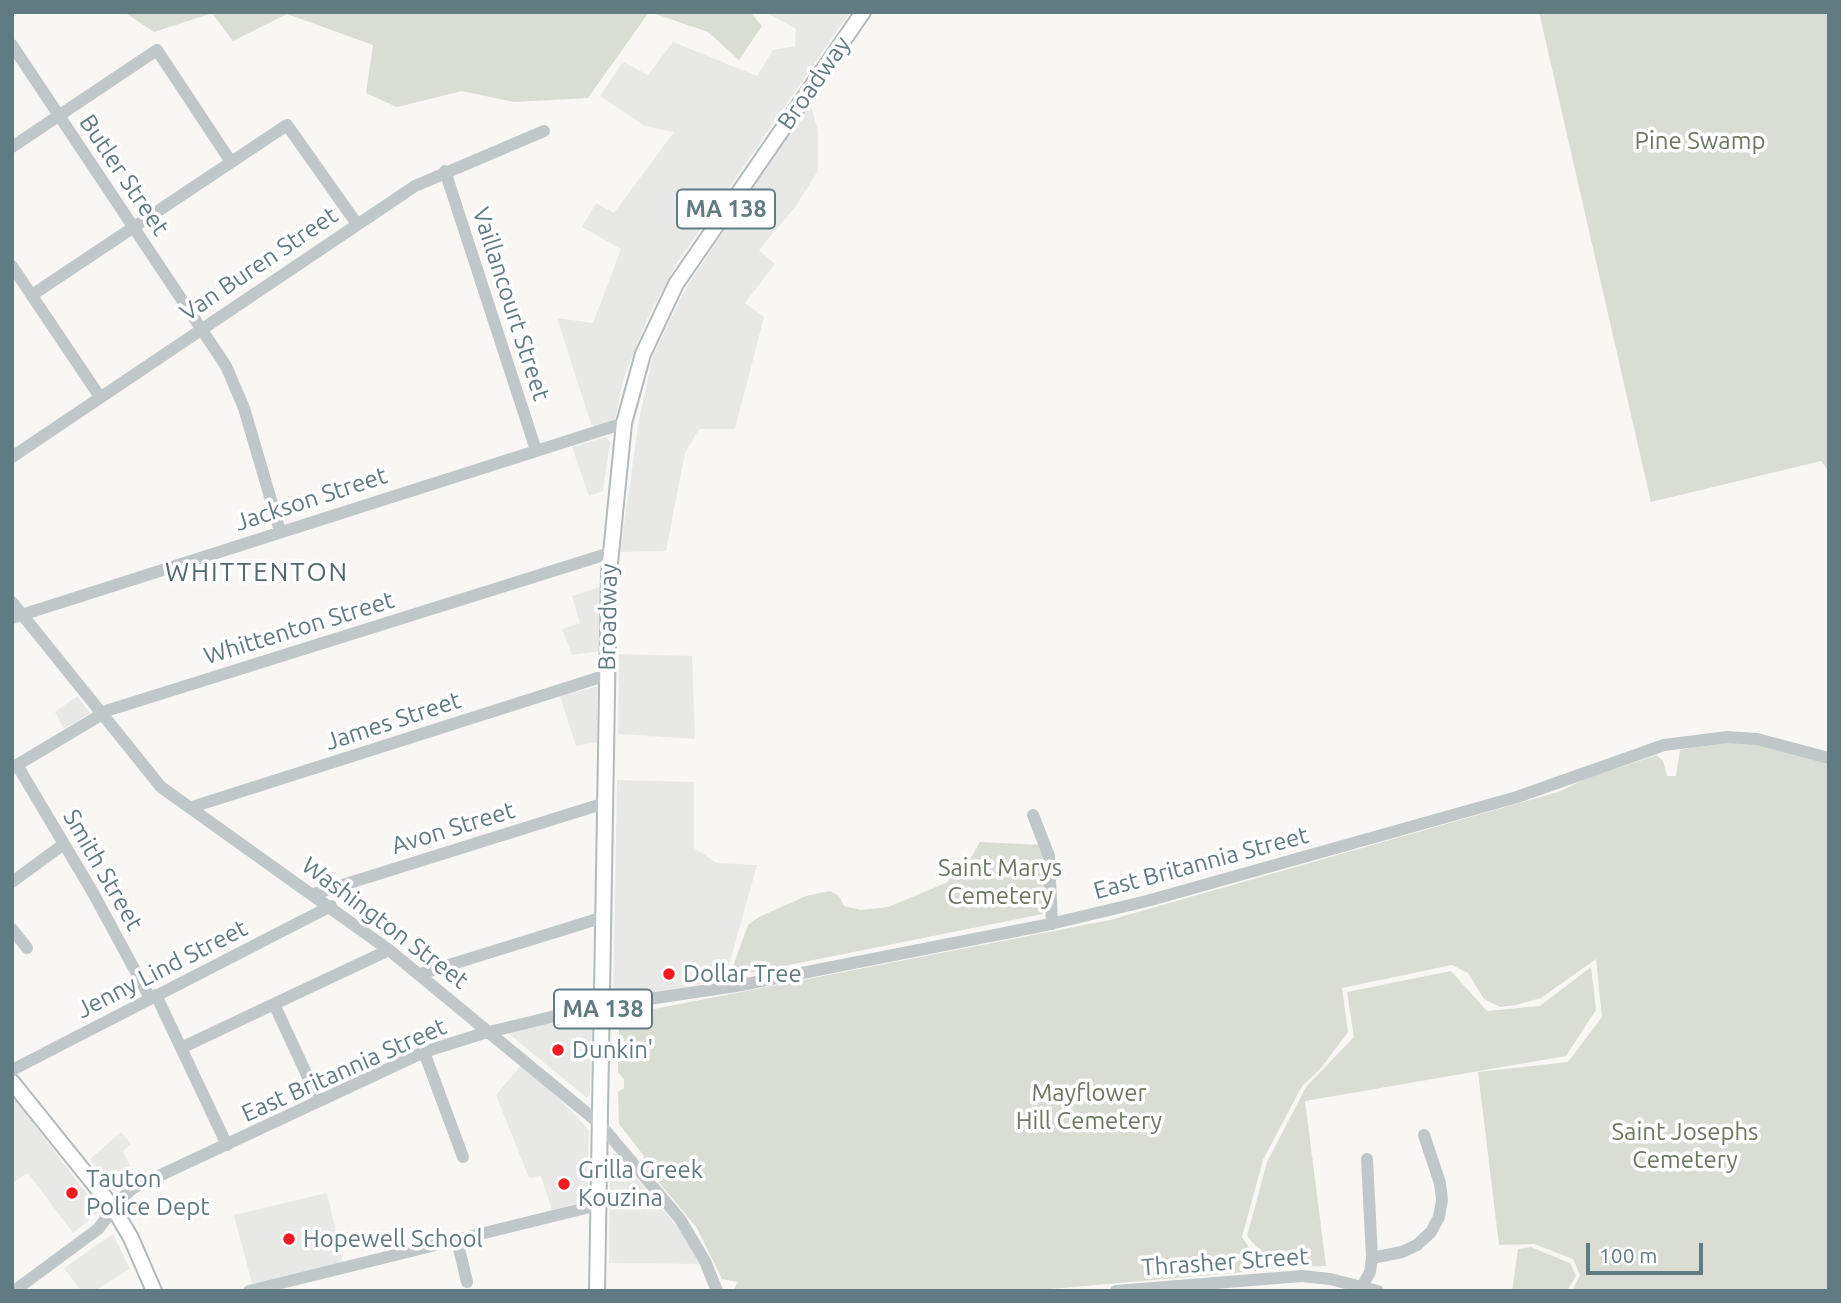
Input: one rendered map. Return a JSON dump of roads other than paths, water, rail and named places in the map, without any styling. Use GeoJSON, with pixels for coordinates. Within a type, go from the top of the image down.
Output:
{"type":"FeatureCollection","features":[{"type":"Feature","properties":{"kind":"main road","name":"Broadway"},"geometry":{"type":"LineString","coordinates":[[597,1291],[610,553],[624,423],[645,351],[676,284],[863,12]]}},
{"type":"Feature","properties":{"kind":"main road"},"geometry":{"type":"LineString","coordinates":[[13,1081],[114,1209],[128,1231],[154,1291]]}},
{"type":"Feature","properties":{"kind":"street","name":"Butler Street"},"geometry":{"type":"LineString","coordinates":[[12,44],[222,359],[238,390],[280,531]]}},
{"type":"Feature","properties":{"kind":"street"},"geometry":{"type":"LineString","coordinates":[[12,147],[157,50],[231,162]]}},
{"type":"Feature","properties":{"kind":"street"},"geometry":{"type":"LineString","coordinates":[[32,295],[287,125],[357,224]]}},
{"type":"Feature","properties":{"kind":"street","name":"Van Buren Street"},"geometry":{"type":"LineString","coordinates":[[12,457],[415,186],[544,131]]}},
{"type":"Feature","properties":{"kind":"street","name":"Vaillancourt Street"},"geometry":{"type":"LineString","coordinates":[[445,171],[537,450]]}},
{"type":"Feature","properties":{"kind":"street"},"geometry":{"type":"LineString","coordinates":[[12,266],[100,397]]}},
{"type":"Feature","properties":{"kind":"street","name":"Jackson Street"},"geometry":{"type":"LineString","coordinates":[[17,615],[624,423]]}},
{"type":"Feature","properties":{"kind":"street","name":"Whittenton Street"},"geometry":{"type":"LineString","coordinates":[[15,766],[102,714],[610,553]]}},
{"type":"Feature","properties":{"kind":"street","name":"Washington Street"},"geometry":{"type":"LineString","coordinates":[[12,602],[17,615],[156,782],[389,950],[491,1031],[600,1124],[680,1219],[709,1269],[717,1291]]}},
{"type":"Feature","properties":{"kind":"street","name":"James Street"},"geometry":{"type":"LineString","coordinates":[[191,807],[607,675]]}},
{"type":"Feature","properties":{"kind":"street","name":"East Britannia Street"},"geometry":{"type":"LineString","coordinates":[[14,1291],[98,1229],[133,1188],[424,1052],[491,1031],[603,1007],[736,986],[1052,924],[1147,901],[1517,797],[1613,760],[1664,745],[1727,737],[1757,739],[1829,758]]}},
{"type":"Feature","properties":{"kind":"street","name":"Smith Street"},"geometry":{"type":"LineString","coordinates":[[15,766],[153,996],[227,1145]]}},
{"type":"Feature","properties":{"kind":"street","name":"Avon Street"},"geometry":{"type":"LineString","coordinates":[[314,894],[605,803]]}},
{"type":"Feature","properties":{"kind":"street"},"geometry":{"type":"LineString","coordinates":[[1033,815],[1049,856],[1052,924]]}},
{"type":"Feature","properties":{"kind":"street"},"geometry":{"type":"LineString","coordinates":[[12,882],[64,844]]}},
{"type":"Feature","properties":{"kind":"street","name":"Jenny Lind Street"},"geometry":{"type":"LineString","coordinates":[[13,1081],[153,996],[331,906]]}},
{"type":"Feature","properties":{"kind":"street"},"geometry":{"type":"LineString","coordinates":[[420,974],[604,917]]}},
{"type":"Feature","properties":{"kind":"street"},"geometry":{"type":"LineString","coordinates":[[12,929],[27,948]]}},
{"type":"Feature","properties":{"kind":"street"},"geometry":{"type":"LineString","coordinates":[[181,1048],[389,950]]}},
{"type":"Feature","properties":{"kind":"street"},"geometry":{"type":"LineString","coordinates":[[274,1004],[319,1101]]}},
{"type":"Feature","properties":{"kind":"street"},"geometry":{"type":"LineString","coordinates":[[424,1052],[463,1157]]}},
{"type":"Feature","properties":{"kind":"street"},"geometry":{"type":"LineString","coordinates":[[1372,1258],[1402,1252],[1418,1245],[1431,1232],[1439,1217],[1442,1200],[1440,1183],[1424,1135]]}},
{"type":"Feature","properties":{"kind":"street"},"geometry":{"type":"LineString","coordinates":[[1363,1285],[1370,1272],[1372,1258],[1372,1212],[1367,1159]]}},
{"type":"Feature","properties":{"kind":"street"},"geometry":{"type":"LineString","coordinates":[[249,1291],[598,1205]]}},
{"type":"Feature","properties":{"kind":"street"},"geometry":{"type":"LineString","coordinates":[[457,1240],[467,1282]]}},
{"type":"Feature","properties":{"kind":"street","name":"Thrasher Street"},"geometry":{"type":"LineString","coordinates":[[1115,1291],[1302,1276],[1363,1285],[1378,1291]]}},
{"type":"Feature","properties":{"kind":"place","name":"Dollar Tree"},"geometry":{"type":"Point","coordinates":[669,974]}},
{"type":"Feature","properties":{"kind":"place","name":"Dunkin'"},"geometry":{"type":"Point","coordinates":[558,1050]}},
{"type":"Feature","properties":{"kind":"place","name":"Grilla Greek Kouzina"},"geometry":{"type":"Point","coordinates":[564,1184]}},
{"type":"Feature","properties":{"kind":"place","name":"Tauton Police Dept"},"geometry":{"type":"Point","coordinates":[72,1193]}},
{"type":"Feature","properties":{"kind":"place","name":"Hopewell School"},"geometry":{"type":"Point","coordinates":[289,1239]}},
{"type":"Feature","properties":{"kind":"district","name":"WHITTENTON"},"geometry":{"type":"Point","coordinates":[257,572]}},
{"type":"Feature","properties":{"kind":"park label","name":"Pine Swamp"},"geometry":{"type":"Point","coordinates":[1700,141]}},
{"type":"Feature","properties":{"kind":"park label","name":"Saint Marys Cemetery"},"geometry":{"type":"Point","coordinates":[1000,882]}},
{"type":"Feature","properties":{"kind":"park label","name":"Mayflower Hill Cemetery"},"geometry":{"type":"Point","coordinates":[1089,1107]}},
{"type":"Feature","properties":{"kind":"park label","name":"Saint Josephs Cemetery"},"geometry":{"type":"Point","coordinates":[1685,1146]}}]}
